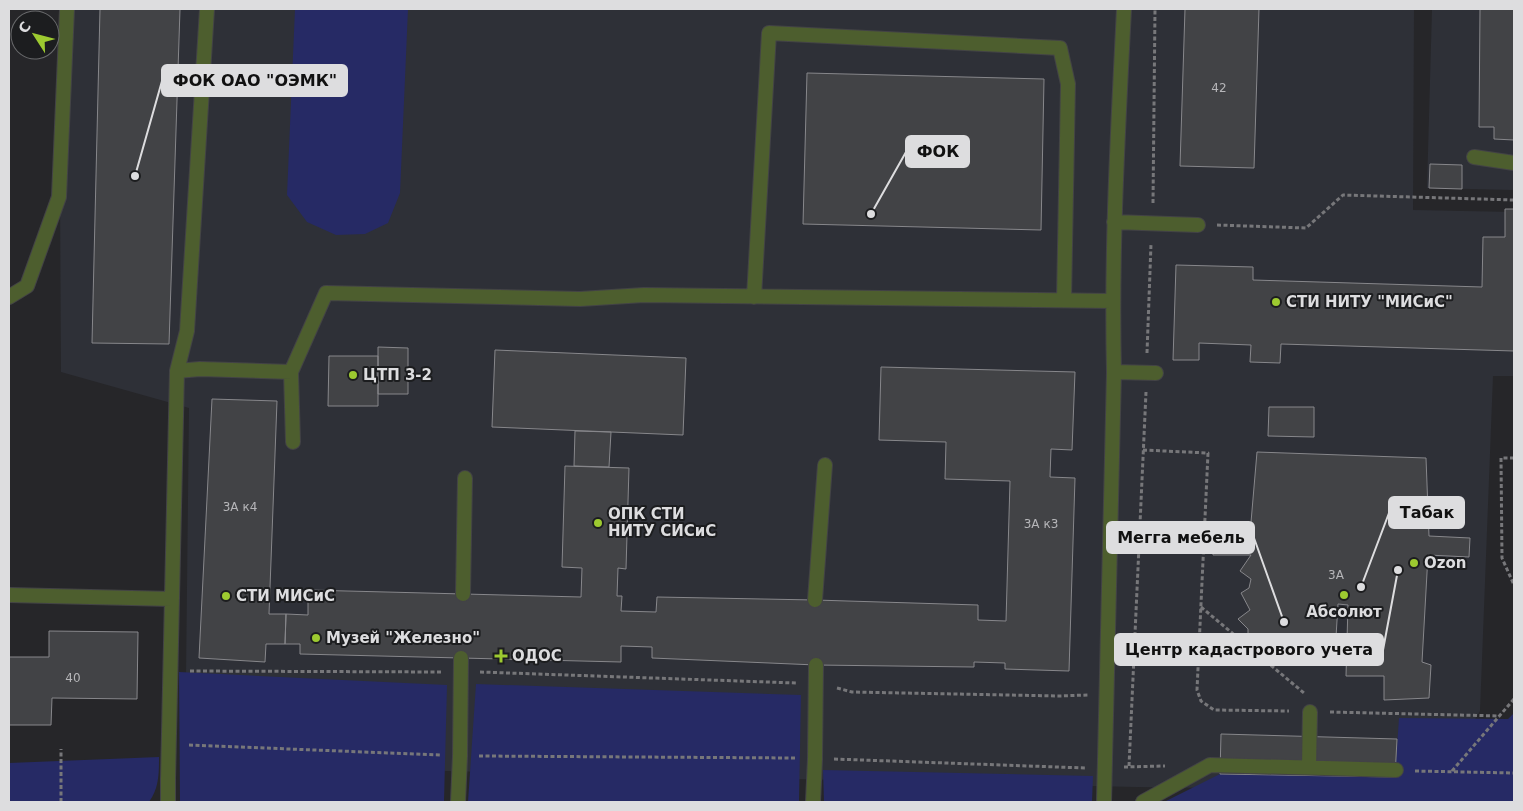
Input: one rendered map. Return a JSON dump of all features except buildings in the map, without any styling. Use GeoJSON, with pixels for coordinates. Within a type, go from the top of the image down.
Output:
{"type":"FeatureCollection","features":[{"type":"Feature","properties":{"kind":"lane"},"geometry":{"type":"LineString","coordinates":[[9,297],[27,286],[59,197],[67,9]]}},
{"type":"Feature","properties":{"kind":"lane"},"geometry":{"type":"LineString","coordinates":[[168,802],[177,371],[187,331],[208,9]]}},
{"type":"Feature","properties":{"kind":"lane"},"geometry":{"type":"LineString","coordinates":[[1104,802],[1114,372],[1112,301],[1124,9]]}},
{"type":"Feature","properties":{"kind":"lane"},"geometry":{"type":"LineString","coordinates":[[754,297],[769,33],[1060,48],[1068,84],[1064,300]]}},
{"type":"Feature","properties":{"kind":"lane"},"geometry":{"type":"LineString","coordinates":[[1474,157],[1514,163]]}},
{"type":"Feature","properties":{"kind":"lane"},"geometry":{"type":"LineString","coordinates":[[1114,222],[1198,225]]}},
{"type":"Feature","properties":{"kind":"lane"},"geometry":{"type":"LineString","coordinates":[[294,442],[291,372],[326,294],[580,299],[644,295],[1112,301]]}},
{"type":"Feature","properties":{"kind":"lane"},"geometry":{"type":"LineString","coordinates":[[177,371],[200,369],[291,372]]}},
{"type":"Feature","properties":{"kind":"lane"},"geometry":{"type":"LineString","coordinates":[[1114,372],[1156,373]]}},
{"type":"Feature","properties":{"kind":"lane"},"geometry":{"type":"LineString","coordinates":[[815,600],[824,465]]}},
{"type":"Feature","properties":{"kind":"lane"},"geometry":{"type":"LineString","coordinates":[[463,594],[465,478]]}},
{"type":"Feature","properties":{"kind":"lane"},"geometry":{"type":"LineString","coordinates":[[9,595],[172,599]]}},
{"type":"Feature","properties":{"kind":"lane"},"geometry":{"type":"LineString","coordinates":[[458,802],[461,665]]}},
{"type":"Feature","properties":{"kind":"lane"},"geometry":{"type":"LineString","coordinates":[[813,802],[816,665]]}},
{"type":"Feature","properties":{"kind":"lane"},"geometry":{"type":"LineString","coordinates":[[1309,767],[1310,712]]}},
{"type":"Feature","properties":{"kind":"lane"},"geometry":{"type":"LineString","coordinates":[[1142,802],[1210,765],[1396,770]]}},
{"type":"Feature","properties":{"kind":"path"},"geometry":{"type":"LineString","coordinates":[[1198,225],[1306,228],[1342,195],[1514,200]]}},
{"type":"Feature","properties":{"kind":"path"},"geometry":{"type":"LineString","coordinates":[[1143,450],[1208,454],[1197,690],[1201,701],[1214,710],[1500,716]]}},
{"type":"Feature","properties":{"kind":"path"},"geometry":{"type":"LineString","coordinates":[[1514,458],[1501,458],[1502,558],[1514,585]]}},
{"type":"Feature","properties":{"kind":"path"},"geometry":{"type":"LineString","coordinates":[[1201,607],[1305,694]]}},
{"type":"Feature","properties":{"kind":"path"},"geometry":{"type":"LineString","coordinates":[[1135,635],[1199,638]]}},
{"type":"Feature","properties":{"kind":"path"},"geometry":{"type":"LineString","coordinates":[[187,671],[461,665],[815,683],[852,692],[1058,696],[1106,694]]}},
{"type":"Feature","properties":{"kind":"path"},"geometry":{"type":"LineString","coordinates":[[1452,771],[1514,699]]}},
{"type":"Feature","properties":{"kind":"path"},"geometry":{"type":"LineString","coordinates":[[169,745],[460,756],[815,758],[1104,768],[1165,766]]}},
{"type":"Feature","properties":{"kind":"path"},"geometry":{"type":"LineString","coordinates":[[60,802],[61,749]]}},
{"type":"Feature","properties":{"kind":"path"},"geometry":{"type":"LineString","coordinates":[[1396,770],[1514,773]]}},
{"type":"Feature","properties":{"kind":"shaded area"},"geometry":{"type":"Polygon","coordinates":[[[295,9],[408,9],[400,193],[388,223],[365,234],[336,235],[307,222],[287,195],[295,9]]]}},
{"type":"Feature","properties":{"kind":"shaded area"},"geometry":{"type":"Polygon","coordinates":[[[1414,9],[1413,210],[1514,212],[1514,376],[1493,376],[1480,711],[1432,791],[1136,787],[185,765],[189,408],[61,372],[59,10],[1414,9]]]}},
{"type":"Feature","properties":{"kind":"shaded area"},"geometry":{"type":"Polygon","coordinates":[[[1432,9],[1514,9],[1514,190],[1427,188],[1432,9]]]}},
{"type":"Feature","properties":{"kind":"shaded area"},"geometry":{"type":"Polygon","coordinates":[[[179,672],[447,685],[444,802],[180,802],[179,672]]]}},
{"type":"Feature","properties":{"kind":"shaded area"},"geometry":{"type":"Polygon","coordinates":[[[476,684],[801,695],[799,802],[468,802],[476,684]]]}},
{"type":"Feature","properties":{"kind":"shaded area"},"geometry":{"type":"Polygon","coordinates":[[[1514,713],[1514,802],[1164,802],[1220,774],[1395,777],[1399,718],[1508,719],[1514,713]]]}},
{"type":"Feature","properties":{"kind":"shaded area"},"geometry":{"type":"Polygon","coordinates":[[[159,757],[157,786],[149,802],[9,802],[9,763],[159,757]]]}},
{"type":"Feature","properties":{"kind":"shaded area"},"geometry":{"type":"Polygon","coordinates":[[[823,770],[1093,776],[1092,802],[824,802],[823,770]]]}},
{"type":"Feature","properties":{"kind":"place","name":"ФОК ОАО \"ОЭМК\""},"geometry":{"type":"Point","coordinates":[135,176]}},
{"type":"Feature","properties":{"kind":"place","name":"ФОК"},"geometry":{"type":"Point","coordinates":[871,214]}},
{"type":"Feature","properties":{"kind":"place","name":"СТИ НИТУ \"МИСиС\""},"geometry":{"type":"Point","coordinates":[1276,302]}},
{"type":"Feature","properties":{"kind":"place","name":"ЦТП 3-2"},"geometry":{"type":"Point","coordinates":[353,375]}},
{"type":"Feature","properties":{"kind":"place","name":"ОПК СТИ НИТУ СИСиС"},"geometry":{"type":"Point","coordinates":[598,523]}},
{"type":"Feature","properties":{"kind":"place","name":"Ozon"},"geometry":{"type":"Point","coordinates":[1414,563]}},
{"type":"Feature","properties":{"kind":"place","name":"Центр кадастрового учета"},"geometry":{"type":"Point","coordinates":[1398,570]}},
{"type":"Feature","properties":{"kind":"place","name":"Табак"},"geometry":{"type":"Point","coordinates":[1361,587]}},
{"type":"Feature","properties":{"kind":"place","name":"Абсолют"},"geometry":{"type":"Point","coordinates":[1344,595]}},
{"type":"Feature","properties":{"kind":"place","name":"СТИ МИСиС"},"geometry":{"type":"Point","coordinates":[226,596]}},
{"type":"Feature","properties":{"kind":"place","name":"Мегга мебель"},"geometry":{"type":"Point","coordinates":[1284,622]}},
{"type":"Feature","properties":{"kind":"place","name":"Музей \"Железно\""},"geometry":{"type":"Point","coordinates":[316,638]}},
{"type":"Feature","properties":{"kind":"place","name":"ОДОС"},"geometry":{"type":"Point","coordinates":[501,656]}}]}
